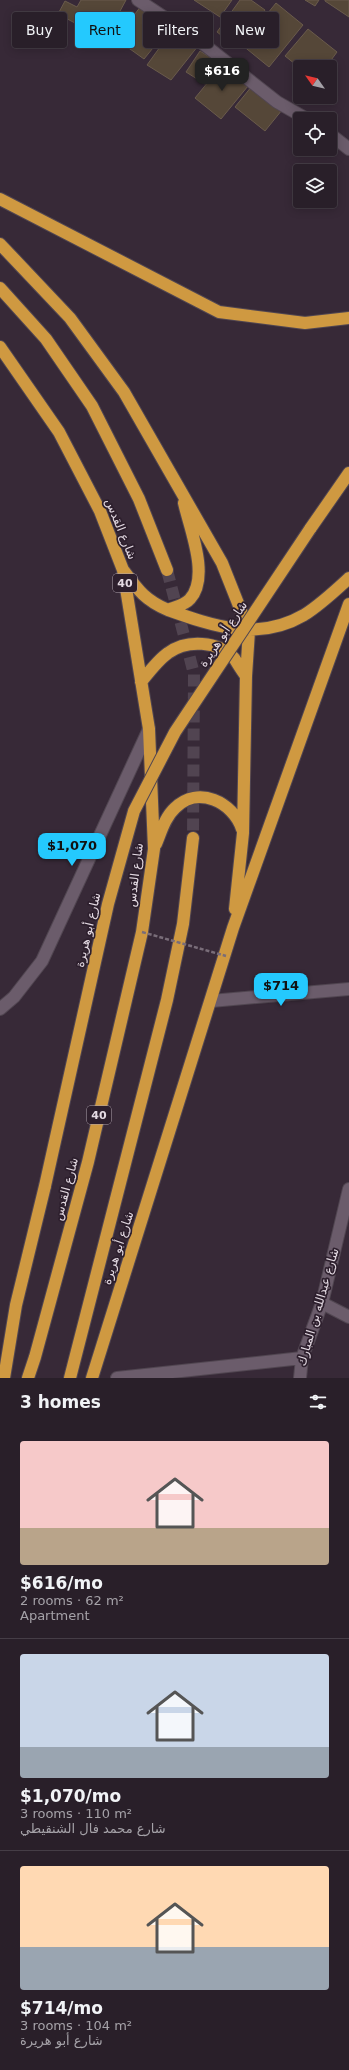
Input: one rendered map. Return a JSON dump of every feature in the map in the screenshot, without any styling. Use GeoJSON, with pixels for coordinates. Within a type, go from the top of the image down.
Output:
{"type":"FeatureCollection","features":[{"type":"Feature","properties":{"kind":"highway"},"geometry":{"type":"LineString","coordinates":[[0,199],[219,312],[305,323],[349,318]]}},
{"type":"Feature","properties":{"kind":"highway"},"geometry":{"type":"LineString","coordinates":[[0,244],[70,318],[124,392],[222,563],[249,631],[246,676],[243,833],[233,928]]}},
{"type":"Feature","properties":{"kind":"highway"},"geometry":{"type":"LineString","coordinates":[[0,288],[46,339],[92,406],[139,499],[167,570]]}},
{"type":"Feature","properties":{"kind":"highway","name":"شارع القدس"},"geometry":{"type":"LineString","coordinates":[[0,347],[59,432],[100,511],[123,570],[148,729],[154,849],[142,932],[88,1162],[28,1378]]}},
{"type":"Feature","properties":{"kind":"highway","name":"شارع أبو هريرة"},"geometry":{"type":"LineString","coordinates":[[4,1378],[16,1305],[45,1186],[108,904],[134,811],[175,732],[349,473]]}},
{"type":"Feature","properties":{"kind":"highway"},"geometry":{"type":"LineString","coordinates":[[168,610],[190,600],[199,582],[196,550],[179,486]]}},
{"type":"Feature","properties":{"kind":"highway"},"geometry":{"type":"LineString","coordinates":[[123,570],[146,599],[168,610],[228,629],[249,631],[275,626],[304,615],[349,578]]}},
{"type":"Feature","properties":{"kind":"highway","name":"شارع أبو هريرة"},"geometry":{"type":"LineString","coordinates":[[92,1378],[226,956],[233,928],[349,604]]}},
{"type":"Feature","properties":{"kind":"highway"},"geometry":{"type":"LineString","coordinates":[[141,682],[168,653],[186,645],[196,644],[216,647],[224,651],[233,658],[246,676]]}},
{"type":"Feature","properties":{"kind":"highway"},"geometry":{"type":"LineString","coordinates":[[154,849],[164,825],[174,808],[186,800],[199,797],[212,798],[223,804],[238,818],[243,833]]}},
{"type":"Feature","properties":{"kind":"highway"},"geometry":{"type":"LineString","coordinates":[[70,1378],[167,1000],[183,924],[193,838]]}},
{"type":"Feature","properties":{"kind":"street"},"geometry":{"type":"LineString","coordinates":[[138,0],[197,39],[277,102],[295,112]]}},
{"type":"Feature","properties":{"kind":"street"},"geometry":{"type":"LineString","coordinates":[[337,140],[349,149]]}},
{"type":"Feature","properties":{"kind":"street"},"geometry":{"type":"LineString","coordinates":[[0,1009],[14,997],[42,961],[148,729]]}},
{"type":"Feature","properties":{"kind":"street"},"geometry":{"type":"LineString","coordinates":[[211,1001],[349,990]]}},
{"type":"Feature","properties":{"kind":"street","name":"شارع عبدالله بن المبارك"},"geometry":{"type":"LineString","coordinates":[[300,1378],[302,1358],[322,1303],[349,1189]]}},
{"type":"Feature","properties":{"kind":"street"},"geometry":{"type":"LineString","coordinates":[[322,1303],[349,1317]]}},
{"type":"Feature","properties":{"kind":"street"},"geometry":{"type":"LineString","coordinates":[[117,1378],[302,1358]]}},
{"type":"Feature","properties":{"kind":"path"},"geometry":{"type":"LineString","coordinates":[[142,932],[226,956]]}},
{"type":"Feature","properties":{"kind":"building"},"geometry":{"type":"Polygon","coordinates":[[[81,0],[126,0],[120,12],[75,12],[75,23],[67,19],[67,12],[59,12],[65,1],[77,7],[81,0]]]}},
{"type":"Feature","properties":{"kind":"building"},"geometry":{"type":"Polygon","coordinates":[[[194,0],[232,0],[224,12],[221,12],[220,17],[194,0]]]}},
{"type":"Feature","properties":{"kind":"building"},"geometry":{"type":"Polygon","coordinates":[[[240,0],[251,0],[265,10],[264,12],[231,12],[240,0]]]}},
{"type":"Feature","properties":{"kind":"building"},"geometry":{"type":"Polygon","coordinates":[[[305,0],[319,0],[315,6],[305,0]]]}},
{"type":"Feature","properties":{"kind":"building"},"geometry":{"type":"Polygon","coordinates":[[[349,0],[349,17],[325,1],[349,0]]]}},
{"type":"Feature","properties":{"kind":"building"},"geometry":{"type":"Polygon","coordinates":[[[276,3],[303,25],[269,67],[246,48],[279,48],[279,12],[269,12],[276,3]]]}},
{"type":"Feature","properties":{"kind":"building"},"geometry":{"type":"Polygon","coordinates":[[[141,6],[149,12],[143,12],[143,48],[153,48],[144,59],[129,48],[135,48],[135,14],[141,6]]]}},
{"type":"Feature","properties":{"kind":"building"},"geometry":{"type":"Polygon","coordinates":[[[221,26],[221,35],[217,32],[221,26]]]}},
{"type":"Feature","properties":{"kind":"building"},"geometry":{"type":"Polygon","coordinates":[[[308,29],[337,52],[331,60],[293,60],[293,62],[285,56],[308,29]]]}},
{"type":"Feature","properties":{"kind":"building"},"geometry":{"type":"Polygon","coordinates":[[[159,48],[196,48],[171,80],[147,65],[159,48]]]}},
{"type":"Feature","properties":{"kind":"building"},"geometry":{"type":"Polygon","coordinates":[[[200,51],[219,63],[205,84],[186,72],[200,51]]]}},
{"type":"Feature","properties":{"kind":"building"},"geometry":{"type":"Polygon","coordinates":[[[222,65],[248,86],[221,119],[195,98],[222,65]]]}},
{"type":"Feature","properties":{"kind":"building"},"geometry":{"type":"Polygon","coordinates":[[[252,86],[282,110],[265,131],[235,107],[252,86]]]}},
{"type":"Feature","properties":{"kind":"tunnel"},"geometry":{"type":"LineString","coordinates":[[167,570],[194,674],[193,838]]}}]}
